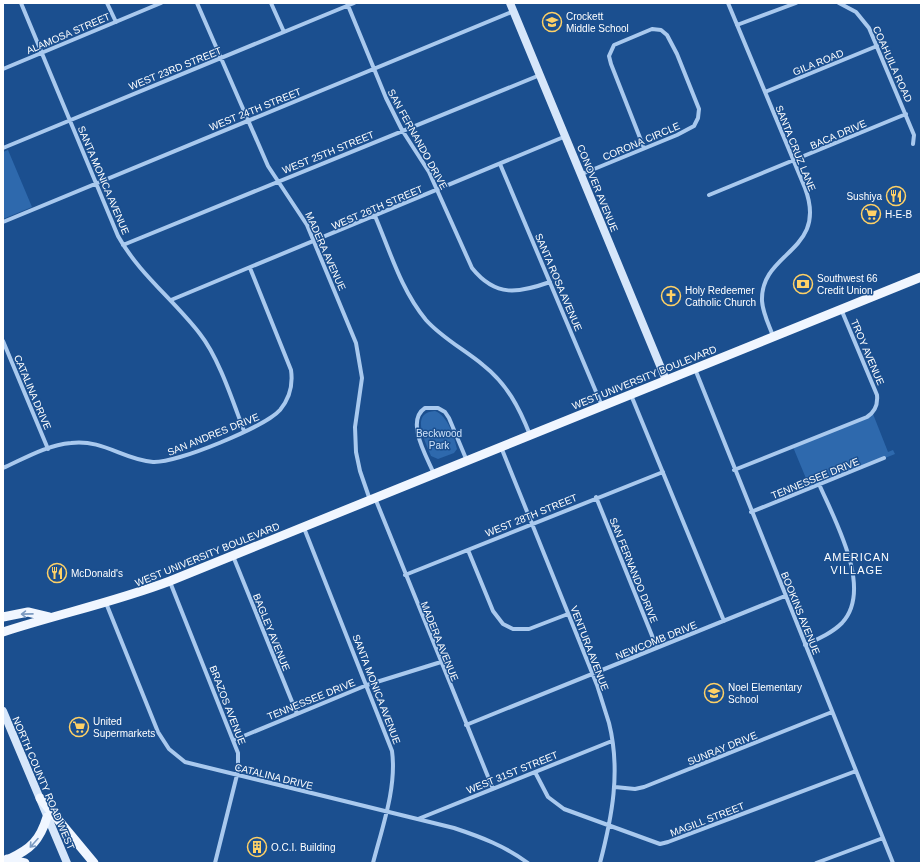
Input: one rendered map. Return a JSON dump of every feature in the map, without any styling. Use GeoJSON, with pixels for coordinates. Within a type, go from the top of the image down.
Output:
{"type":"FeatureCollection","features":[{"type":"Feature","properties":{"kind":"main road","name":"WEST UNIVERSITY BOULEVARD"},"geometry":{"type":"LineString","coordinates":[[3,632],[106,603],[170,581],[695,369],[773,336],[921,278]]}},
{"type":"Feature","properties":{"kind":"main road"},"geometry":{"type":"LineString","coordinates":[[3,617],[28,612],[50,618]]}},
{"type":"Feature","properties":{"kind":"main road"},"geometry":{"type":"LineString","coordinates":[[40,798],[94,863]]}},
{"type":"Feature","properties":{"kind":"main road"},"geometry":{"type":"LineString","coordinates":[[6,858],[26,852],[40,836],[47,817]]}},
{"type":"Feature","properties":{"kind":"main road"},"geometry":{"type":"LineString","coordinates":[[6,858],[25,863]]}},
{"type":"Feature","properties":{"kind":"street","name":"SANTA MONICA AVENUE"},"geometry":{"type":"LineString","coordinates":[[21,3],[95,184],[123,245],[136,264],[171,300],[200,334],[209,348],[244,431]]}},
{"type":"Feature","properties":{"kind":"street"},"geometry":{"type":"LineString","coordinates":[[107,3],[116,22]]}},
{"type":"Feature","properties":{"kind":"street","name":"ALAMOSA STREET"},"geometry":{"type":"LineString","coordinates":[[3,69],[161,3]]}},
{"type":"Feature","properties":{"kind":"street","name":"MADERA AVENUE"},"geometry":{"type":"LineString","coordinates":[[197,3],[268,166],[299,211],[315,242],[354,336],[360,356],[362,384],[355,427],[355,444],[358,466],[405,575],[493,789]]}},
{"type":"Feature","properties":{"kind":"street"},"geometry":{"type":"LineString","coordinates":[[271,3],[284,32]]}},
{"type":"Feature","properties":{"kind":"street","name":"WEST 23RD STREET"},"geometry":{"type":"LineString","coordinates":[[3,148],[222,58],[347,4],[354,3]]}},
{"type":"Feature","properties":{"kind":"street","name":"SANTA CRUZ LANE"},"geometry":{"type":"LineString","coordinates":[[728,3],[808,196],[810,221],[805,234],[798,244],[777,264],[764,284],[762,297],[763,310],[773,336]]}},
{"type":"Feature","properties":{"kind":"street"},"geometry":{"type":"LineString","coordinates":[[737,25],[796,3]]}},
{"type":"Feature","properties":{"kind":"street","name":"COAHUILA ROAD"},"geometry":{"type":"LineString","coordinates":[[839,3],[856,12],[869,28],[914,135],[913,144]]}},
{"type":"Feature","properties":{"kind":"street","name":"SAN FERNANDO DRIVE"},"geometry":{"type":"LineString","coordinates":[[347,4],[374,69],[402,130],[421,157],[438,190],[468,260],[475,272],[485,281],[500,289],[518,291],[550,282]]}},
{"type":"Feature","properties":{"kind":"street","name":"WEST 24TH STREET"},"geometry":{"type":"LineString","coordinates":[[3,222],[374,69],[512,7]]}},
{"type":"Feature","properties":{"kind":"street","name":"CONOVER AVENUE"},"geometry":{"type":"LineString","coordinates":[[512,7],[666,380]]}},
{"type":"Feature","properties":{"kind":"street","name":"CORONA CIRCLE"},"geometry":{"type":"LineString","coordinates":[[582,174],[690,129],[697,122],[700,109],[677,54],[665,33],[652,29],[614,45],[609,56],[644,148]]}},
{"type":"Feature","properties":{"kind":"street","name":"GILA ROAD"},"geometry":{"type":"LineString","coordinates":[[765,92],[877,46]]}},
{"type":"Feature","properties":{"kind":"street","name":"WEST 25TH STREET"},"geometry":{"type":"LineString","coordinates":[[123,245],[540,75]]}},
{"type":"Feature","properties":{"kind":"street","name":"BACA DRIVE"},"geometry":{"type":"LineString","coordinates":[[709,195],[906,114]]}},
{"type":"Feature","properties":{"kind":"street","name":"WEST 26TH STREET"},"geometry":{"type":"LineString","coordinates":[[171,300],[315,242],[566,136]]}},
{"type":"Feature","properties":{"kind":"street","name":"SANTA ROSA AVENUE"},"geometry":{"type":"LineString","coordinates":[[500,164],[602,406]]}},
{"type":"Feature","properties":{"kind":"street"},"geometry":{"type":"LineString","coordinates":[[375,216],[402,282],[413,302],[427,320],[444,336],[496,376],[513,398],[530,435]]}},
{"type":"Feature","properties":{"kind":"street","name":"SAN ANDRES DRIVE"},"geometry":{"type":"LineString","coordinates":[[3,468],[48,449],[71,443],[85,442],[99,444],[141,460],[165,461],[180,457],[268,420],[281,409],[288,396],[292,378],[290,365],[285,350],[250,268]]}},
{"type":"Feature","properties":{"kind":"street","name":"TROY AVENUE"},"geometry":{"type":"LineString","coordinates":[[734,470],[867,417],[873,413],[878,404],[877,395],[841,309]]}},
{"type":"Feature","properties":{"kind":"street","name":"CATALINA DRIVE"},"geometry":{"type":"LineString","coordinates":[[3,341],[48,449]]}},
{"type":"Feature","properties":{"kind":"street","name":"BOOKINS AVENUE"},"geometry":{"type":"LineString","coordinates":[[695,369],[734,470],[893,863]]}},
{"type":"Feature","properties":{"kind":"street"},"geometry":{"type":"LineString","coordinates":[[631,394],[724,621]]}},
{"type":"Feature","properties":{"kind":"street"},"geometry":{"type":"LineString","coordinates":[[434,474],[416,428],[418,416],[425,408],[438,408],[447,415],[467,461]]}},
{"type":"Feature","properties":{"kind":"street","name":"VENTURA AVENUE"},"geometry":{"type":"LineString","coordinates":[[501,447],[592,674],[609,724],[612,741],[615,787],[609,826],[600,863]]}},
{"type":"Feature","properties":{"kind":"street","name":"TENNESSEE DRIVE"},"geometry":{"type":"LineString","coordinates":[[751,512],[884,458]]}},
{"type":"Feature","properties":{"kind":"street","name":"WEST 28TH STREET"},"geometry":{"type":"LineString","coordinates":[[405,575],[596,497],[663,472]]}},
{"type":"Feature","properties":{"kind":"street"},"geometry":{"type":"LineString","coordinates":[[805,645],[828,633],[842,623],[850,611],[855,593],[855,581],[848,557],[819,484]]}},
{"type":"Feature","properties":{"kind":"street","name":"SAN FERNANDO DRIVE"},"geometry":{"type":"LineString","coordinates":[[596,497],[657,648]]}},
{"type":"Feature","properties":{"kind":"street","name":"SANTA MONICA AVENUE"},"geometry":{"type":"LineString","coordinates":[[304,527],[392,751],[393,779],[373,863]]}},
{"type":"Feature","properties":{"kind":"street"},"geometry":{"type":"LineString","coordinates":[[468,550],[493,611],[503,624],[513,629],[529,629],[568,614]]}},
{"type":"Feature","properties":{"kind":"street","name":"BAGLEY AVENUE"},"geometry":{"type":"LineString","coordinates":[[233,556],[297,714]]}},
{"type":"Feature","properties":{"kind":"street","name":"BRAZOS AVENUE"},"geometry":{"type":"LineString","coordinates":[[170,581],[234,740],[239,762],[237,776],[215,863]]}},
{"type":"Feature","properties":{"kind":"street","name":"NEWCOMB DRIVE"},"geometry":{"type":"LineString","coordinates":[[466,725],[785,596]]}},
{"type":"Feature","properties":{"kind":"street","name":"CATALINA DRIVE"},"geometry":{"type":"LineString","coordinates":[[106,603],[163,741],[177,756],[188,763],[417,819],[485,838],[515,854],[528,863]]}},
{"type":"Feature","properties":{"kind":"street","name":"TENNESSEE DRIVE"},"geometry":{"type":"LineString","coordinates":[[234,740],[367,685],[441,662]]}},
{"type":"Feature","properties":{"kind":"street","name":"NORTH COUNTY ROAD WEST"},"geometry":{"type":"LineString","coordinates":[[3,711],[67,863]]}},
{"type":"Feature","properties":{"kind":"street","name":"SUNRAY DRIVE"},"geometry":{"type":"LineString","coordinates":[[615,787],[644,788],[832,712]]}},
{"type":"Feature","properties":{"kind":"street","name":"WEST 31ST STREET"},"geometry":{"type":"LineString","coordinates":[[417,819],[612,741]]}},
{"type":"Feature","properties":{"kind":"street","name":"MAGILL STREET"},"geometry":{"type":"LineString","coordinates":[[535,772],[542,788],[556,804],[574,814],[652,842],[664,843],[856,771]]}},
{"type":"Feature","properties":{"kind":"street"},"geometry":{"type":"LineString","coordinates":[[816,863],[883,838]]}},
{"type":"Feature","properties":{"kind":"green space"},"geometry":{"type":"Polygon","coordinates":[[[8,150],[32,207],[3,219],[3,152],[8,150]]]}},
{"type":"Feature","properties":{"kind":"green space","name":"Beckwood Park"},"geometry":{"type":"Polygon","coordinates":[[[435,411],[444,417],[447,422],[457,449],[454,453],[438,459],[431,456],[421,429],[423,417],[427,413],[435,411]]]}},
{"type":"Feature","properties":{"kind":"green space"},"geometry":{"type":"Polygon","coordinates":[[[873,414],[888,452],[893,450],[895,454],[810,488],[793,447],[873,414]]]}},
{"type":"Feature","properties":{"kind":"place","name":"Crockett Middle School"},"geometry":{"type":"Point","coordinates":[552,22]}},
{"type":"Feature","properties":{"kind":"place","name":"Sushiya"},"geometry":{"type":"Point","coordinates":[896,196]}},
{"type":"Feature","properties":{"kind":"place","name":"H-E-B"},"geometry":{"type":"Point","coordinates":[871,214]}},
{"type":"Feature","properties":{"kind":"place","name":"Southwest 66 Credit Union"},"geometry":{"type":"Point","coordinates":[803,284]}},
{"type":"Feature","properties":{"kind":"place","name":"Holy Redeemer Catholic Church"},"geometry":{"type":"Point","coordinates":[671,296]}},
{"type":"Feature","properties":{"kind":"place","name":"McDonald's"},"geometry":{"type":"Point","coordinates":[57,573]}},
{"type":"Feature","properties":{"kind":"place","name":"Noel Elementary School"},"geometry":{"type":"Point","coordinates":[714,693]}},
{"type":"Feature","properties":{"kind":"place","name":"United Supermarkets"},"geometry":{"type":"Point","coordinates":[79,727]}},
{"type":"Feature","properties":{"kind":"place","name":"O.C.I. Building"},"geometry":{"type":"Point","coordinates":[257,847]}},
{"type":"Feature","properties":{"kind":"district","name":"AMERICAN VILLAGE"},"geometry":{"type":"Point","coordinates":[857,563]}}]}
